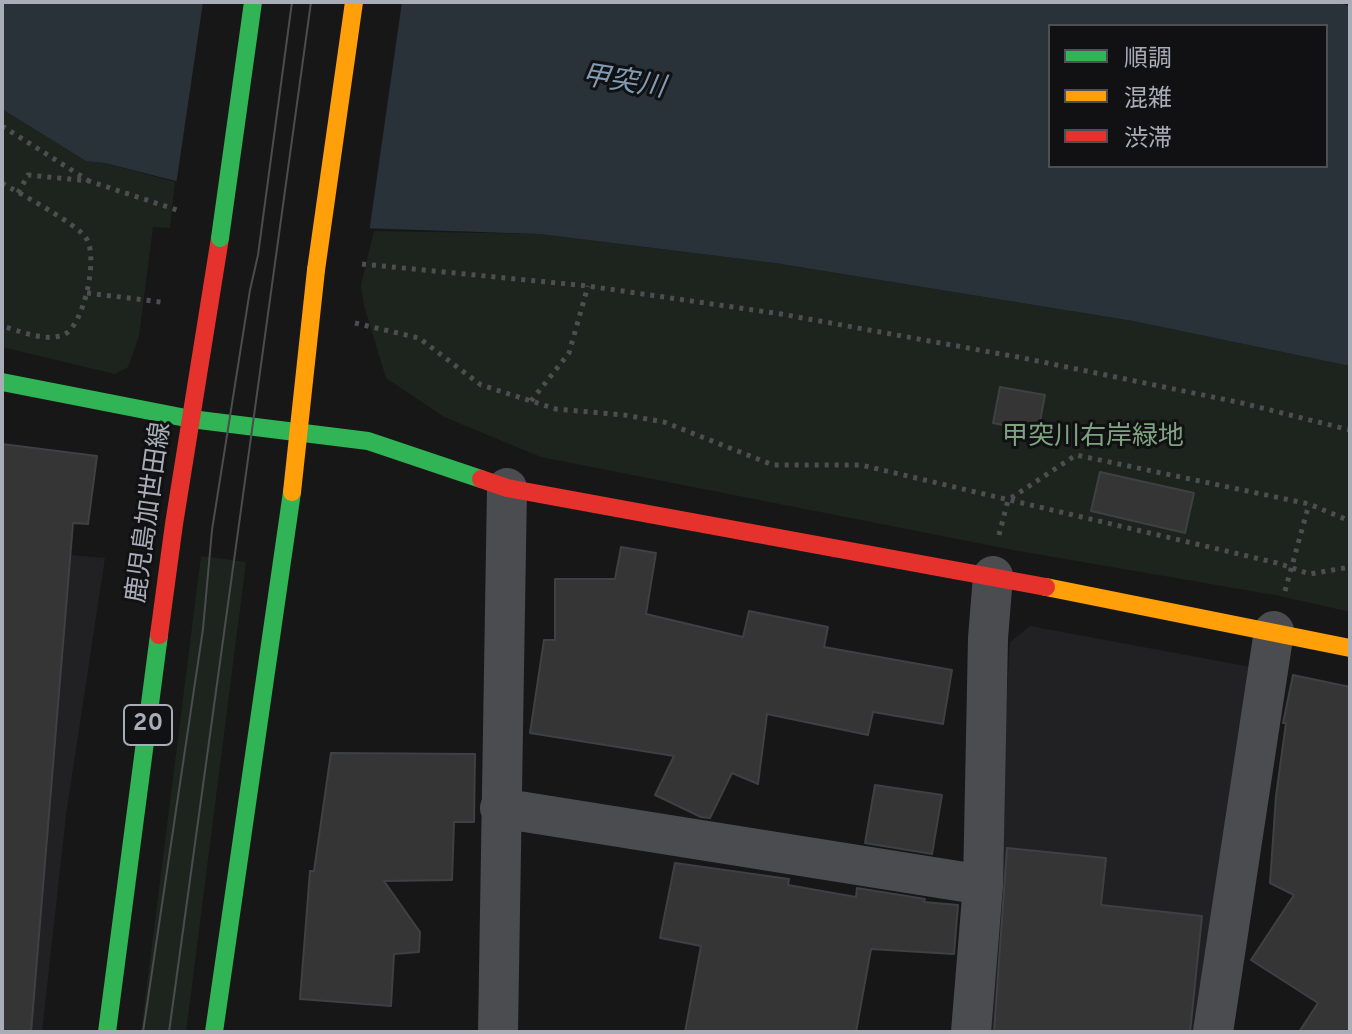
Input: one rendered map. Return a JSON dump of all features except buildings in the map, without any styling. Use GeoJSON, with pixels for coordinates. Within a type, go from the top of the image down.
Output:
{"type":"FeatureCollection","features":[{"type":"Feature","properties":{"kind":"main road","name":"鹿児島加世田線"},"geometry":{"type":"LineString","coordinates":[[107,1032],[174,524],[220,238],[253,2]]}},
{"type":"Feature","properties":{"kind":"main road"},"geometry":{"type":"LineString","coordinates":[[214,1032],[300,432],[316,270],[354,2]]}},
{"type":"Feature","properties":{"kind":"main road"},"geometry":{"type":"LineString","coordinates":[[2,382],[191,419],[368,441],[507,488],[993,576],[1350,648]]}},
{"type":"Feature","properties":{"kind":"street"},"geometry":{"type":"LineString","coordinates":[[498,1032],[507,488]]}},
{"type":"Feature","properties":{"kind":"street"},"geometry":{"type":"LineString","coordinates":[[971,1032],[983,885],[988,638],[993,576]]}},
{"type":"Feature","properties":{"kind":"street"},"geometry":{"type":"LineString","coordinates":[[1213,1032],[1274,631]]}},
{"type":"Feature","properties":{"kind":"street"},"geometry":{"type":"LineString","coordinates":[[500,808],[983,885]]}},
{"type":"Feature","properties":{"kind":"path"},"geometry":{"type":"LineString","coordinates":[[2,126],[89,181]]}},
{"type":"Feature","properties":{"kind":"path"},"geometry":{"type":"LineString","coordinates":[[18,193],[28,175],[89,181],[165,207]]}},
{"type":"Feature","properties":{"kind":"path"},"geometry":{"type":"LineString","coordinates":[[2,183],[86,238],[91,252],[87,293],[76,324],[66,335],[49,338],[2,326]]}},
{"type":"Feature","properties":{"kind":"path"},"geometry":{"type":"LineString","coordinates":[[367,266],[588,286],[781,314],[1023,358],[1242,403],[1350,430]]}},
{"type":"Feature","properties":{"kind":"path"},"geometry":{"type":"LineString","coordinates":[[531,401],[569,353],[588,286]]}},
{"type":"Feature","properties":{"kind":"path"},"geometry":{"type":"LineString","coordinates":[[87,293],[161,302]]}},
{"type":"Feature","properties":{"kind":"path"},"geometry":{"type":"LineString","coordinates":[[353,322],[419,338],[481,385],[556,409],[664,422],[773,465],[861,465],[1290,566],[1310,574],[1350,567]]}},
{"type":"Feature","properties":{"kind":"path"},"geometry":{"type":"LineString","coordinates":[[1000,528],[1008,500],[1076,455],[1309,504],[1350,521]]}},
{"type":"Feature","properties":{"kind":"path"},"geometry":{"type":"LineString","coordinates":[[1286,585],[1309,504]]}},
{"type":"Feature","properties":{"kind":"shaded area"},"geometry":{"type":"Polygon","coordinates":[[[2,549],[105,558],[66,815],[42,1032],[2,1032],[2,549]]]}},
{"type":"Feature","properties":{"kind":"shaded area"},"geometry":{"type":"Polygon","coordinates":[[[1030,626],[1251,667],[1198,1032],[987,1032],[1010,642],[1030,626]]]}},
{"type":"Feature","properties":{"kind":"green space"},"geometry":{"type":"Polygon","coordinates":[[[2,109],[86,161],[105,163],[175,182],[170,228],[153,227],[139,336],[128,367],[115,374],[2,347],[2,109]]]}},
{"type":"Feature","properties":{"kind":"green space","name":"甲突川右岸緑地"},"geometry":{"type":"Polygon","coordinates":[[[374,231],[540,234],[775,263],[1133,321],[1350,366],[1350,612],[1280,596],[1013,550],[541,457],[444,417],[386,378],[364,306],[361,285],[374,231]]]}},
{"type":"Feature","properties":{"kind":"green space"},"geometry":{"type":"Polygon","coordinates":[[[201,556],[246,562],[186,1032],[141,1032],[201,556]]]}},
{"type":"Feature","properties":{"kind":"water","name":"甲突川"},"geometry":{"type":"Polygon","coordinates":[[[2,2],[1336,2],[1350,6],[1350,366],[1133,321],[775,263],[540,234],[360,228],[105,163],[86,161],[2,109],[2,2]]]}},
{"type":"Feature","properties":{"kind":"pier"},"geometry":{"type":"Polygon","coordinates":[[[203,2],[402,2],[369,233],[176,185],[203,2]]]}},
{"type":"Feature","properties":{"kind":"tram line"},"geometry":{"type":"LineString","coordinates":[[143,1032],[203,629],[212,530],[258,255],[292,2]]}},
{"type":"Feature","properties":{"kind":"tram line"},"geometry":{"type":"LineString","coordinates":[[169,1032],[311,2]]}},
{"type":"Feature","properties":{"kind":"traffic: fast"},"geometry":{"type":"LineString","coordinates":[[220,238],[253,2]]}},
{"type":"Feature","properties":{"kind":"traffic: fast"},"geometry":{"type":"LineString","coordinates":[[2,382],[191,419],[368,441],[481,479]]}},
{"type":"Feature","properties":{"kind":"traffic: fast"},"geometry":{"type":"LineString","coordinates":[[214,1032],[292,492]]}},
{"type":"Feature","properties":{"kind":"traffic: fast"},"geometry":{"type":"LineString","coordinates":[[107,1032],[159,635]]}},
{"type":"Feature","properties":{"kind":"traffic: slow"},"geometry":{"type":"LineString","coordinates":[[316,270],[354,2]]}},
{"type":"Feature","properties":{"kind":"traffic: slow"},"geometry":{"type":"LineString","coordinates":[[292,492],[316,270]]}},
{"type":"Feature","properties":{"kind":"traffic: slow"},"geometry":{"type":"LineString","coordinates":[[1046,587],[1350,648]]}},
{"type":"Feature","properties":{"kind":"traffic: jam"},"geometry":{"type":"LineString","coordinates":[[159,635],[220,238]]}},
{"type":"Feature","properties":{"kind":"traffic: jam"},"geometry":{"type":"LineString","coordinates":[[481,479],[507,488],[1046,587]]}}]}
